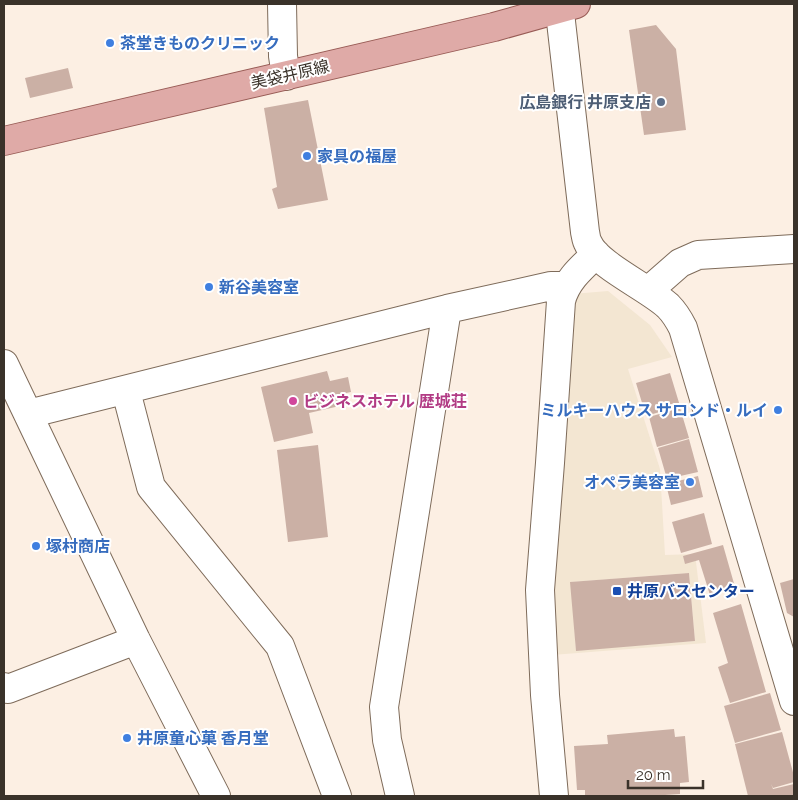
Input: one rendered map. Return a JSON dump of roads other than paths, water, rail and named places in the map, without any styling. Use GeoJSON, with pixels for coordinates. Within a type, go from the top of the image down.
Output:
{"type":"FeatureCollection","features":[{"type":"Feature","properties":{"kind":"main road","name":"美袋井原線"},"geometry":{"type":"LineString","coordinates":[[4,141],[494,26],[562,5]]}},
{"type":"Feature","properties":{"kind":"street"},"geometry":{"type":"LineString","coordinates":[[282,4],[283,56],[286,76]]}},
{"type":"Feature","properties":{"kind":"street"},"geometry":{"type":"LineString","coordinates":[[562,5],[585,232],[588,244],[596,254],[667,305],[676,315],[683,328],[788,654],[794,701]]}},
{"type":"Feature","properties":{"kind":"street"},"geometry":{"type":"LineString","coordinates":[[648,291],[680,262],[698,255],[794,249]]}},
{"type":"Feature","properties":{"kind":"street"},"geometry":{"type":"LineString","coordinates":[[554,796],[545,695],[540,590],[561,301],[566,286],[582,266],[596,254]]}},
{"type":"Feature","properties":{"kind":"street"},"geometry":{"type":"LineString","coordinates":[[28,414],[126,391],[447,309],[551,286],[566,286]]}},
{"type":"Feature","properties":{"kind":"street"},"geometry":{"type":"LineString","coordinates":[[400,796],[386,740],[384,707],[447,309]]}},
{"type":"Feature","properties":{"kind":"street"},"geometry":{"type":"LineString","coordinates":[[4,364],[136,640],[216,796]]}},
{"type":"Feature","properties":{"kind":"street"},"geometry":{"type":"LineString","coordinates":[[126,391],[151,487],[280,646],[338,796]]}},
{"type":"Feature","properties":{"kind":"street"},"geometry":{"type":"LineString","coordinates":[[4,687],[8,689],[136,640]]}},
{"type":"Feature","properties":{"kind":"place","name":"茶堂きものクリニック"},"geometry":{"type":"Point","coordinates":[110,43]}},
{"type":"Feature","properties":{"kind":"place","name":"広島銀行 井原支店"},"geometry":{"type":"Point","coordinates":[661,102]}},
{"type":"Feature","properties":{"kind":"place","name":"家具の福屋"},"geometry":{"type":"Point","coordinates":[307,156]}},
{"type":"Feature","properties":{"kind":"place","name":"新谷美容室"},"geometry":{"type":"Point","coordinates":[209,287]}},
{"type":"Feature","properties":{"kind":"place","name":"ビジネスホテル 歴城荘"},"geometry":{"type":"Point","coordinates":[293,401]}},
{"type":"Feature","properties":{"kind":"place","name":"ミルキーハウス サロンド・ルイ"},"geometry":{"type":"Point","coordinates":[778,410]}},
{"type":"Feature","properties":{"kind":"place","name":"オペラ美容室"},"geometry":{"type":"Point","coordinates":[690,482]}},
{"type":"Feature","properties":{"kind":"place","name":"塚村商店"},"geometry":{"type":"Point","coordinates":[36,546]}},
{"type":"Feature","properties":{"kind":"place","name":"井原バスセンター"},"geometry":{"type":"Point","coordinates":[617,591]}},
{"type":"Feature","properties":{"kind":"place","name":"井原童心菓 香月堂"},"geometry":{"type":"Point","coordinates":[127,738]}}]}
